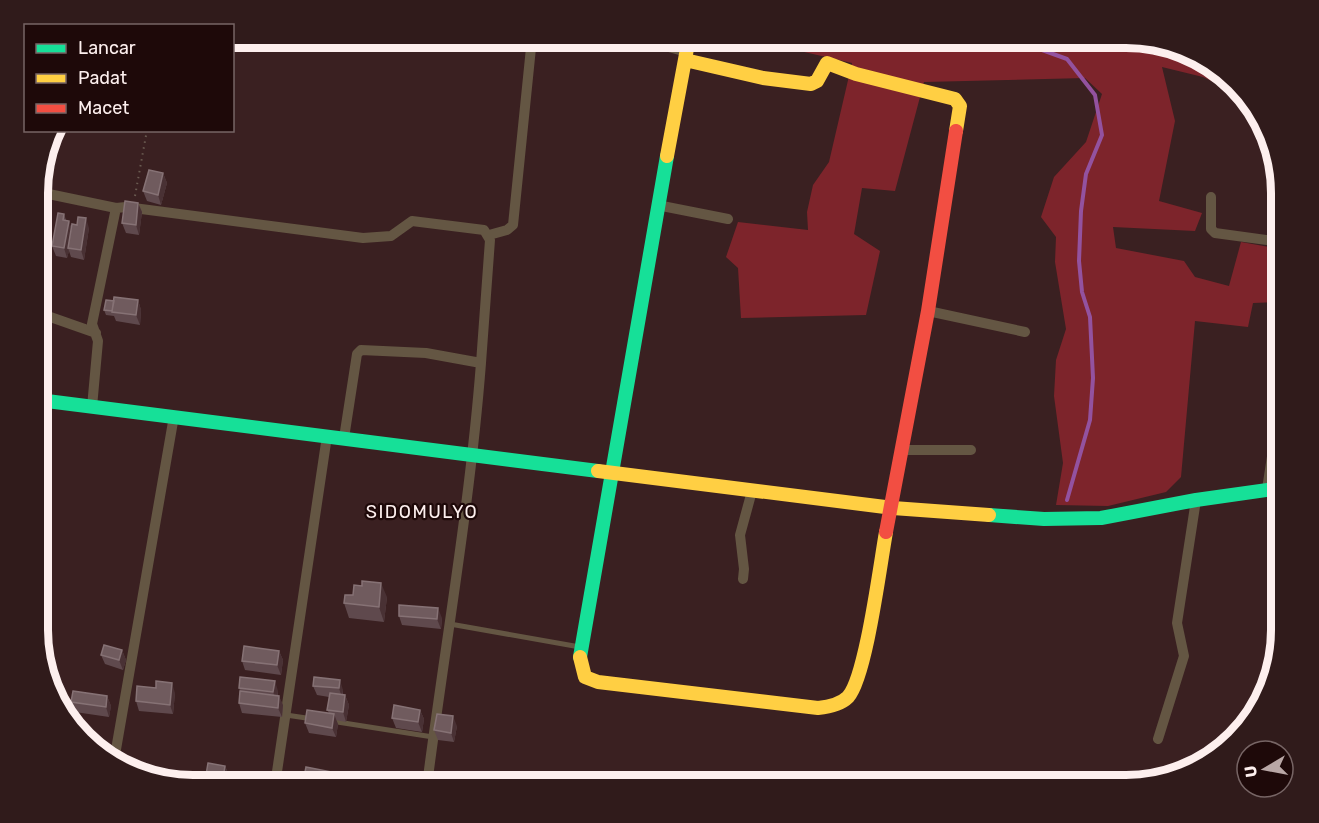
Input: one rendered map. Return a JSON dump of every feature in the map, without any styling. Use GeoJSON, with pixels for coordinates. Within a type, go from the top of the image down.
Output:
{"type":"FeatureCollection","features":[{"type":"Feature","properties":{"kind":"street"},"geometry":{"type":"LineString","coordinates":[[489,235],[509,229],[513,225],[531,48]]}},
{"type":"Feature","properties":{"kind":"street"},"geometry":{"type":"LineString","coordinates":[[686,57],[763,78],[811,84],[817,81],[827,63],[832,63],[856,74],[959,102],[961,115],[928,311],[893,508],[861,667],[852,694],[844,702],[818,708],[598,682],[585,677],[582,671],[581,647],[615,471],[657,205],[687,48]]}},
{"type":"Feature","properties":{"kind":"street"},"geometry":{"type":"LineString","coordinates":[[48,194],[116,208],[133,208],[363,238],[391,236],[410,222],[417,221],[480,229],[489,235]]}},
{"type":"Feature","properties":{"kind":"street"},"geometry":{"type":"LineString","coordinates":[[1210,197],[1211,229],[1215,233],[1271,241]]}},
{"type":"Feature","properties":{"kind":"street"},"geometry":{"type":"LineString","coordinates":[[657,205],[728,219]]}},
{"type":"Feature","properties":{"kind":"street"},"geometry":{"type":"LineString","coordinates":[[92,407],[98,341],[92,324],[116,208]]}},
{"type":"Feature","properties":{"kind":"street"},"geometry":{"type":"LineString","coordinates":[[428,775],[448,624],[474,457],[489,235]]}},
{"type":"Feature","properties":{"kind":"street"},"geometry":{"type":"LineString","coordinates":[[928,311],[1025,332]]}},
{"type":"Feature","properties":{"kind":"street"},"geometry":{"type":"LineString","coordinates":[[48,316],[96,333]]}},
{"type":"Feature","properties":{"kind":"street"},"geometry":{"type":"LineString","coordinates":[[344,438],[357,354],[361,350],[426,353],[481,363]]}},
{"type":"Feature","properties":{"kind":"street"},"geometry":{"type":"LineString","coordinates":[[48,401],[344,438],[474,457],[615,471],[893,508],[1044,519],[1101,518],[1196,500],[1271,489]]}},
{"type":"Feature","properties":{"kind":"street"},"geometry":{"type":"LineString","coordinates":[[116,752],[174,416]]}},
{"type":"Feature","properties":{"kind":"street"},"geometry":{"type":"LineString","coordinates":[[277,775],[327,436]]}},
{"type":"Feature","properties":{"kind":"street"},"geometry":{"type":"LineString","coordinates":[[903,450],[971,450]]}},
{"type":"Feature","properties":{"kind":"street"},"geometry":{"type":"LineString","coordinates":[[743,579],[740,534],[752,491]]}},
{"type":"Feature","properties":{"kind":"street"},"geometry":{"type":"LineString","coordinates":[[1158,739],[1184,656],[1177,623],[1196,500]]}},
{"type":"Feature","properties":{"kind":"lane"},"geometry":{"type":"LineString","coordinates":[[660,48],[686,57]]}},
{"type":"Feature","properties":{"kind":"lane"},"geometry":{"type":"LineString","coordinates":[[448,624],[581,647]]}},
{"type":"Feature","properties":{"kind":"lane"},"geometry":{"type":"LineString","coordinates":[[286,714],[433,737]]}},
{"type":"Feature","properties":{"kind":"path"},"geometry":{"type":"LineString","coordinates":[[133,208],[147,132]]}},
{"type":"Feature","properties":{"kind":"shaded area"},"geometry":{"type":"Polygon","coordinates":[[[787,48],[1145,49],[1190,63],[1223,87],[1203,77],[1162,67],[1175,121],[1159,201],[1202,213],[1195,231],[1113,227],[1116,248],[1184,261],[1195,277],[1229,286],[1241,242],[1271,247],[1271,302],[1253,303],[1248,327],[1195,321],[1181,477],[1166,492],[1108,506],[1056,505],[1063,463],[1054,396],[1056,360],[1066,329],[1055,262],[1056,237],[1041,217],[1054,177],[1086,142],[1102,94],[1085,78],[924,82],[895,191],[862,188],[854,234],[880,251],[866,315],[741,318],[738,268],[726,257],[738,222],[808,230],[807,212],[813,185],[829,162],[852,63],[787,48]]]}},
{"type":"Feature","properties":{"kind":"building"},"geometry":{"type":"Polygon","coordinates":[[[149,170],[163,173],[158,195],[143,191],[149,170]]]}},
{"type":"Feature","properties":{"kind":"building"},"geometry":{"type":"Polygon","coordinates":[[[125,201],[138,203],[136,225],[122,223],[125,201]]]}},
{"type":"Feature","properties":{"kind":"building"},"geometry":{"type":"Polygon","coordinates":[[[58,213],[64,214],[63,220],[69,221],[64,248],[52,246],[58,213]]]}},
{"type":"Feature","properties":{"kind":"building"},"geometry":{"type":"Polygon","coordinates":[[[78,217],[86,218],[81,250],[68,248],[72,224],[77,225],[78,217]]]}},
{"type":"Feature","properties":{"kind":"building"},"geometry":{"type":"Polygon","coordinates":[[[114,297],[138,300],[136,315],[112,312],[114,297]]]}},
{"type":"Feature","properties":{"kind":"building"},"geometry":{"type":"Polygon","coordinates":[[[106,300],[114,301],[112,311],[104,310],[106,300]]]}},
{"type":"Feature","properties":{"kind":"building"},"geometry":{"type":"Polygon","coordinates":[[[362,581],[381,583],[379,607],[344,603],[345,595],[353,595],[354,585],[362,586],[362,581]]]}},
{"type":"Feature","properties":{"kind":"building"},"geometry":{"type":"Polygon","coordinates":[[[399,605],[438,608],[437,619],[399,616],[399,605]]]}},
{"type":"Feature","properties":{"kind":"building"},"geometry":{"type":"Polygon","coordinates":[[[104,645],[122,650],[119,660],[101,655],[104,645]]]}},
{"type":"Feature","properties":{"kind":"building"},"geometry":{"type":"Polygon","coordinates":[[[244,646],[279,651],[277,665],[242,661],[244,646]]]}},
{"type":"Feature","properties":{"kind":"building"},"geometry":{"type":"Polygon","coordinates":[[[240,677],[275,681],[273,692],[239,688],[240,677]]]}},
{"type":"Feature","properties":{"kind":"building"},"geometry":{"type":"Polygon","coordinates":[[[314,677],[340,680],[339,688],[313,686],[314,677]]]}},
{"type":"Feature","properties":{"kind":"building"},"geometry":{"type":"Polygon","coordinates":[[[156,681],[172,683],[170,705],[136,701],[137,686],[156,688],[156,681]]]}},
{"type":"Feature","properties":{"kind":"building"},"geometry":{"type":"Polygon","coordinates":[[[73,691],[107,696],[106,707],[71,702],[73,691]]]}},
{"type":"Feature","properties":{"kind":"building"},"geometry":{"type":"Polygon","coordinates":[[[240,691],[279,696],[278,708],[239,703],[240,691]]]}},
{"type":"Feature","properties":{"kind":"building"},"geometry":{"type":"Polygon","coordinates":[[[330,693],[345,695],[343,712],[327,710],[330,693]]]}},
{"type":"Feature","properties":{"kind":"building"},"geometry":{"type":"Polygon","coordinates":[[[394,705],[420,710],[418,722],[392,718],[394,705]]]}},
{"type":"Feature","properties":{"kind":"building"},"geometry":{"type":"Polygon","coordinates":[[[307,710],[334,714],[332,728],[305,723],[307,710]]]}},
{"type":"Feature","properties":{"kind":"building"},"geometry":{"type":"Polygon","coordinates":[[[437,714],[453,716],[451,733],[434,730],[437,714]]]}},
{"type":"Feature","properties":{"kind":"building"},"geometry":{"type":"Polygon","coordinates":[[[208,763],[225,766],[224,775],[206,775],[208,763]]]}},
{"type":"Feature","properties":{"kind":"building"},"geometry":{"type":"Polygon","coordinates":[[[306,767],[337,773],[337,775],[304,775],[306,767]]]}},
{"type":"Feature","properties":{"kind":"waterway"},"geometry":{"type":"LineString","coordinates":[[1037,48],[1067,59],[1095,95],[1102,135],[1086,174],[1081,211],[1079,261],[1082,292],[1090,317],[1093,378],[1090,420],[1067,500]]}},
{"type":"Feature","properties":{"kind":"traffic: fast"},"geometry":{"type":"LineString","coordinates":[[580,657],[667,156]]}},
{"type":"Feature","properties":{"kind":"traffic: fast"},"geometry":{"type":"LineString","coordinates":[[48,401],[598,471]]}},
{"type":"Feature","properties":{"kind":"traffic: fast"},"geometry":{"type":"LineString","coordinates":[[989,515],[1044,519],[1101,518],[1196,500],[1271,489]]}},
{"type":"Feature","properties":{"kind":"traffic: slow"},"geometry":{"type":"LineString","coordinates":[[667,156],[687,48]]}},
{"type":"Feature","properties":{"kind":"traffic: slow"},"geometry":{"type":"LineString","coordinates":[[685,60],[763,78],[811,84],[817,81],[827,63],[856,74],[955,99],[960,106],[956,131]]}},
{"type":"Feature","properties":{"kind":"traffic: slow"},"geometry":{"type":"LineString","coordinates":[[598,471],[893,508],[989,515]]}},
{"type":"Feature","properties":{"kind":"traffic: slow"},"geometry":{"type":"LineString","coordinates":[[580,657],[585,677],[598,682],[818,708],[838,704],[848,697],[855,686],[861,667],[872,619],[886,532]]}},
{"type":"Feature","properties":{"kind":"traffic: jam"},"geometry":{"type":"LineString","coordinates":[[886,532],[928,311],[956,131]]}},
{"type":"Feature","properties":{"kind":"district","name":"SIDOMULYO"},"geometry":{"type":"Point","coordinates":[422,512]}}]}
